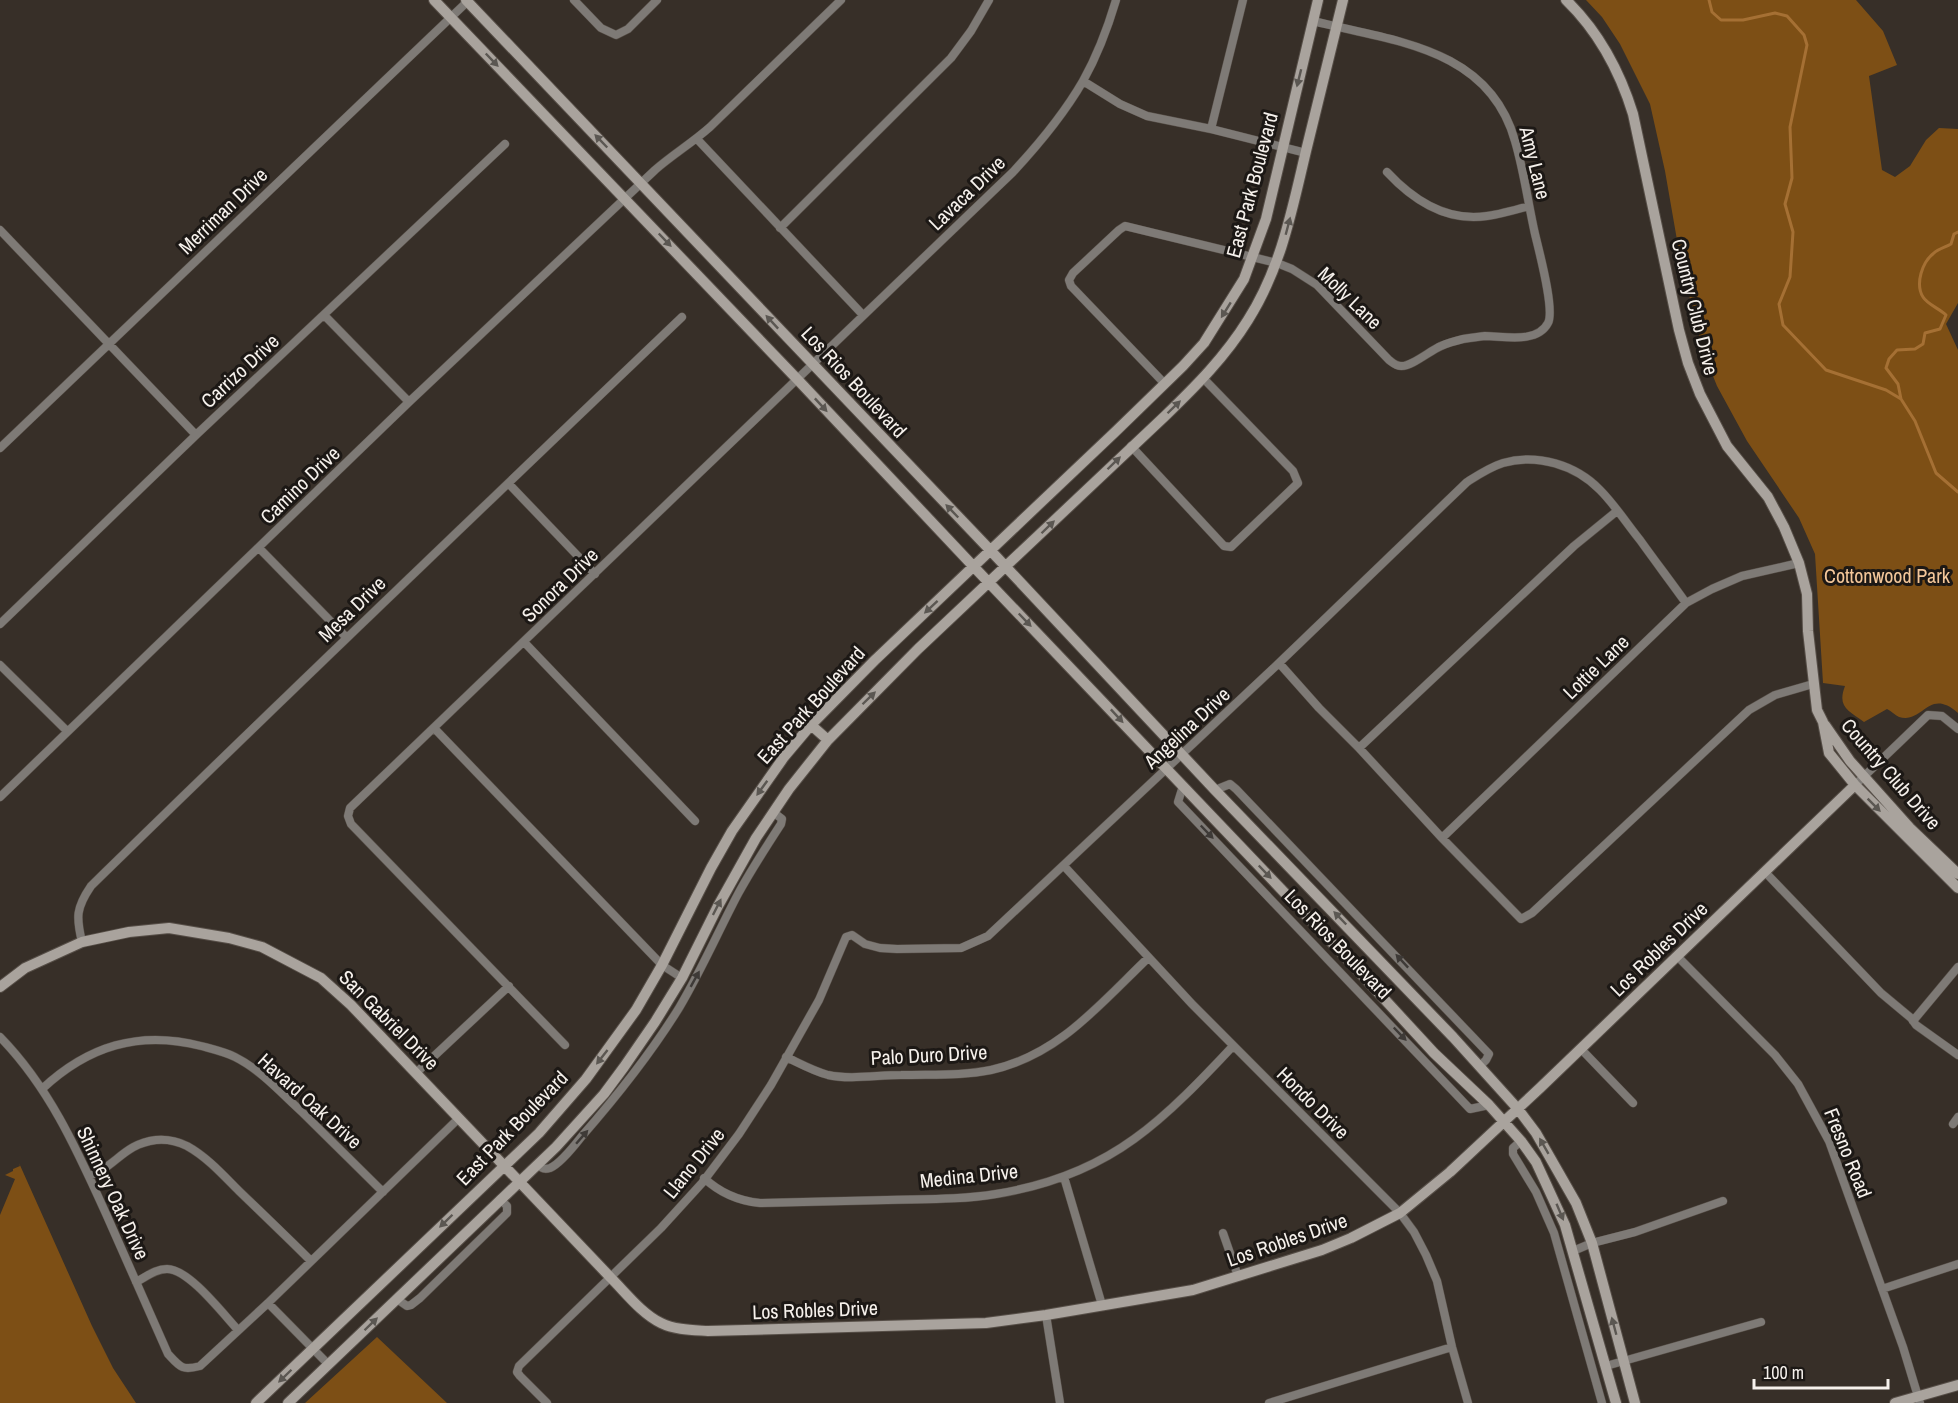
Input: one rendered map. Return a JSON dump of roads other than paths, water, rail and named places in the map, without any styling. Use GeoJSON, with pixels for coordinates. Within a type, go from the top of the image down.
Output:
{"type":"FeatureCollection","features":[{"type":"Feature","properties":{"kind":"main road","name":"Los Rios Boulevard"},"geometry":{"type":"LineString","coordinates":[[434,0],[798,380],[1434,1053],[1489,1105],[1521,1141],[1536,1162],[1553,1196],[1574,1251],[1616,1403]]}},
{"type":"Feature","properties":{"kind":"main road","name":"Los Rios Boulevard"},"geometry":{"type":"LineString","coordinates":[[468,0],[1215,790],[1480,1066],[1518,1109],[1536,1133],[1561,1175],[1576,1203],[1592,1243],[1635,1403]]}},
{"type":"Feature","properties":{"kind":"main road","name":"East Park Boulevard"},"geometry":{"type":"LineString","coordinates":[[256,1403],[539,1132],[593,1070],[636,1010],[732,831],[784,757],[811,726],[876,659],[1116,431],[1204,343],[1218,324],[1244,279],[1266,219],[1318,0]]}},
{"type":"Feature","properties":{"kind":"main road","name":"East Park Boulevard"},"geometry":{"type":"LineString","coordinates":[[288,1403],[518,1181],[538,1165],[596,1103],[624,1067],[682,978],[717,906],[773,812],[828,740],[918,650],[1203,378],[1228,350],[1249,318],[1277,263],[1290,220],[1343,0]]}},
{"type":"Feature","properties":{"kind":"main road","name":"Country Club Drive"},"geometry":{"type":"LineString","coordinates":[[1566,0],[1593,30],[1620,78],[1627,96],[1633,114],[1679,330],[1700,394],[1727,446],[1768,497],[1799,563],[1807,594],[1817,710],[1829,753],[1855,785],[1958,888]]}},
{"type":"Feature","properties":{"kind":"main road"},"geometry":{"type":"LineString","coordinates":[[1116,431],[1131,446]]}},
{"type":"Feature","properties":{"kind":"main road"},"geometry":{"type":"LineString","coordinates":[[870,458],[886,442]]}},
{"type":"Feature","properties":{"kind":"main road"},"geometry":{"type":"LineString","coordinates":[[1087,685],[1105,673]]}},
{"type":"Feature","properties":{"kind":"main road","name":"Country Club Drive"},"geometry":{"type":"LineString","coordinates":[[1822,722],[1850,761],[1910,828],[1958,874]]}},
{"type":"Feature","properties":{"kind":"main road"},"geometry":{"type":"LineString","coordinates":[[811,726],[828,740]]}},
{"type":"Feature","properties":{"kind":"main road","name":"Los Robles Drive"},"geometry":{"type":"LineString","coordinates":[[518,1181],[647,1314],[661,1323],[676,1328],[708,1331],[976,1323],[1046,1315],[1193,1290],[1322,1250],[1400,1213],[1450,1172],[1518,1109],[1855,785]]}},
{"type":"Feature","properties":{"kind":"main road","name":"San Gabriel Drive"},"geometry":{"type":"LineString","coordinates":[[0,987],[25,968],[81,942],[129,932],[169,928],[229,938],[262,947],[321,978],[351,1005],[518,1181]]}},
{"type":"Feature","properties":{"kind":"main road"},"geometry":{"type":"LineString","coordinates":[[1895,1403],[1919,1399],[1958,1385]]}},
{"type":"Feature","properties":{"kind":"street","name":"Merriman Drive"},"geometry":{"type":"LineString","coordinates":[[0,448],[468,0]]}},
{"type":"Feature","properties":{"kind":"street"},"geometry":{"type":"LineString","coordinates":[[574,0],[601,28],[616,35],[628,29],[657,0]]}},
{"type":"Feature","properties":{"kind":"street","name":"Camino Drive"},"geometry":{"type":"LineString","coordinates":[[0,797],[409,402],[641,183],[675,153],[697,139],[841,0]]}},
{"type":"Feature","properties":{"kind":"street"},"geometry":{"type":"LineString","coordinates":[[780,228],[951,58],[971,31],[989,0]]}},
{"type":"Feature","properties":{"kind":"street","name":"Lavaca Drive"},"geometry":{"type":"LineString","coordinates":[[798,380],[1013,172],[1040,142],[1083,81],[1116,0]]}},
{"type":"Feature","properties":{"kind":"street"},"geometry":{"type":"LineString","coordinates":[[1211,129],[1243,0]]}},
{"type":"Feature","properties":{"kind":"street","name":"Amy Lane"},"geometry":{"type":"LineString","coordinates":[[1313,21],[1431,51],[1451,60],[1473,74],[1501,108],[1512,130],[1550,309],[1550,318],[1543,329]]}},
{"type":"Feature","properties":{"kind":"street"},"geometry":{"type":"LineString","coordinates":[[1083,81],[1120,104],[1147,116],[1211,129],[1306,153]]}},
{"type":"Feature","properties":{"kind":"street"},"geometry":{"type":"LineString","coordinates":[[697,139],[863,315]]}},
{"type":"Feature","properties":{"kind":"street","name":"Carrizo Drive"},"geometry":{"type":"LineString","coordinates":[[0,624],[196,435],[505,144]]}},
{"type":"Feature","properties":{"kind":"street"},"geometry":{"type":"LineString","coordinates":[[1387,172],[1414,197],[1450,214],[1485,216],[1529,207]]}},
{"type":"Feature","properties":{"kind":"street","name":"Molly Lane"},"geometry":{"type":"LineString","coordinates":[[1164,384],[1071,286],[1069,280],[1073,273],[1125,226],[1277,263],[1292,269],[1317,285],[1389,360],[1398,366],[1407,365],[1440,346],[1452,342],[1485,336],[1519,337],[1543,329]]}},
{"type":"Feature","properties":{"kind":"street"},"geometry":{"type":"LineString","coordinates":[[0,230],[196,435]]}},
{"type":"Feature","properties":{"kind":"street"},"geometry":{"type":"LineString","coordinates":[[324,315],[409,402]]}},
{"type":"Feature","properties":{"kind":"street","name":"Mesa Drive"},"geometry":{"type":"LineString","coordinates":[[81,942],[77,912],[91,886],[346,637],[682,317]]}},
{"type":"Feature","properties":{"kind":"street"},"geometry":{"type":"LineString","coordinates":[[1131,446],[1224,546],[1231,547],[1298,483],[1293,471],[1203,378]]}},
{"type":"Feature","properties":{"kind":"street","name":"Sonora Drive"},"geometry":{"type":"LineString","coordinates":[[509,986],[351,824],[348,816],[350,808],[798,380]]}},
{"type":"Feature","properties":{"kind":"street","name":"Angelina Drive"},"geometry":{"type":"LineString","coordinates":[[846,937],[852,935],[865,944],[880,948],[961,948],[988,936],[1279,663],[1467,482],[1502,463],[1524,459],[1543,460],[1565,466],[1583,476],[1599,489],[1617,511]]}},
{"type":"Feature","properties":{"kind":"street"},"geometry":{"type":"LineString","coordinates":[[509,484],[595,574]]}},
{"type":"Feature","properties":{"kind":"street"},"geometry":{"type":"LineString","coordinates":[[1359,748],[1574,546],[1617,511],[1686,603]]}},
{"type":"Feature","properties":{"kind":"street"},"geometry":{"type":"LineString","coordinates":[[259,548],[346,637]]}},
{"type":"Feature","properties":{"kind":"street","name":"Lottie Lane"},"geometry":{"type":"LineString","coordinates":[[1442,838],[1686,603],[1742,576],[1799,563]]}},
{"type":"Feature","properties":{"kind":"street"},"geometry":{"type":"LineString","coordinates":[[524,642],[695,821]]}},
{"type":"Feature","properties":{"kind":"street"},"geometry":{"type":"LineString","coordinates":[[1279,663],[1319,708],[1521,919],[1532,913],[1749,710],[1775,695],[1813,684]]}},
{"type":"Feature","properties":{"kind":"street"},"geometry":{"type":"LineString","coordinates":[[0,665],[67,731]]}},
{"type":"Feature","properties":{"kind":"street","name":"Los Robles Drive"},"geometry":{"type":"LineString","coordinates":[[1855,785],[1928,715],[1942,716],[1958,729]]}},
{"type":"Feature","properties":{"kind":"street"},"geometry":{"type":"LineString","coordinates":[[434,728],[662,965],[682,978]]}},
{"type":"Feature","properties":{"kind":"street","name":"Los Rios Boulevard"},"geometry":{"type":"LineString","coordinates":[[1183,786],[1179,802],[1470,1109],[1489,1105]]}},
{"type":"Feature","properties":{"kind":"street","name":"East Park Boulevard"},"geometry":{"type":"LineString","coordinates":[[538,1165],[544,1169],[554,1166],[573,1146],[610,1103],[660,1036],[697,976],[761,854],[781,824],[782,819],[773,812]]}},
{"type":"Feature","properties":{"kind":"street","name":"Hondo Drive"},"geometry":{"type":"LineString","coordinates":[[1064,866],[1233,1046],[1400,1213],[1418,1240],[1437,1281],[1468,1403]]}},
{"type":"Feature","properties":{"kind":"street"},"geometry":{"type":"LineString","coordinates":[[1765,872],[1881,993],[1958,1055]]}},
{"type":"Feature","properties":{"kind":"street","name":"Llano Drive"},"geometry":{"type":"LineString","coordinates":[[547,1403],[517,1372],[519,1366],[661,1228],[743,1128],[771,1085],[819,1000],[846,937]]}},
{"type":"Feature","properties":{"kind":"street","name":"Fresno Road"},"geometry":{"type":"LineString","coordinates":[[1677,956],[1775,1055],[1798,1084],[1829,1142],[1919,1399]]}},
{"type":"Feature","properties":{"kind":"street","name":"Palo Duro Drive"},"geometry":{"type":"LineString","coordinates":[[786,1057],[829,1075],[965,1074],[991,1070],[1018,1062],[1065,1037],[1148,958]]}},
{"type":"Feature","properties":{"kind":"street"},"geometry":{"type":"LineString","coordinates":[[1913,1021],[1958,967]]}},
{"type":"Feature","properties":{"kind":"street"},"geometry":{"type":"LineString","coordinates":[[416,1072],[509,986],[565,1045]]}},
{"type":"Feature","properties":{"kind":"street","name":"Shinnery Oak Drive"},"geometry":{"type":"LineString","coordinates":[[0,1037],[42,1089],[58,1114],[89,1176],[168,1354],[184,1368],[200,1366],[238,1330]]}},
{"type":"Feature","properties":{"kind":"street","name":"Havard Oak Drive"},"geometry":{"type":"LineString","coordinates":[[42,1089],[72,1064],[115,1044],[137,1040],[163,1040],[208,1048],[235,1057],[259,1073],[383,1192]]}},
{"type":"Feature","properties":{"kind":"street","name":"Medina Drive"},"geometry":{"type":"LineString","coordinates":[[704,1178],[731,1196],[745,1202],[760,1203],[965,1197],[996,1194],[1064,1177],[1105,1158],[1134,1139],[1205,1076],[1233,1046]]}},
{"type":"Feature","properties":{"kind":"street"},"geometry":{"type":"LineString","coordinates":[[1581,1049],[1633,1103]]}},
{"type":"Feature","properties":{"kind":"street"},"geometry":{"type":"LineString","coordinates":[[136,1282],[157,1271],[176,1270],[189,1278],[238,1330],[268,1304],[458,1119]]}},
{"type":"Feature","properties":{"kind":"street"},"geometry":{"type":"LineString","coordinates":[[89,1176],[99,1173],[128,1149],[141,1144],[156,1140],[178,1142],[207,1160],[311,1261]]}},
{"type":"Feature","properties":{"kind":"street"},"geometry":{"type":"LineString","coordinates":[[1521,1141],[1513,1148],[1513,1154],[1536,1192],[1554,1233],[1602,1403]]}},
{"type":"Feature","properties":{"kind":"street"},"geometry":{"type":"LineString","coordinates":[[1064,1177],[1102,1305]]}},
{"type":"Feature","properties":{"kind":"street","name":"East Park Boulevard"},"geometry":{"type":"LineString","coordinates":[[397,1299],[407,1306],[420,1298],[507,1213],[507,1206],[500,1199]]}},
{"type":"Feature","properties":{"kind":"street"},"geometry":{"type":"LineString","coordinates":[[1574,1251],[1592,1243],[1635,1232],[1724,1202]]}},
{"type":"Feature","properties":{"kind":"street"},"geometry":{"type":"LineString","coordinates":[[1223,1233],[1238,1276]]}},
{"type":"Feature","properties":{"kind":"street"},"geometry":{"type":"LineString","coordinates":[[1882,1289],[1958,1264]]}},
{"type":"Feature","properties":{"kind":"street"},"geometry":{"type":"LineString","coordinates":[[268,1304],[328,1364]]}},
{"type":"Feature","properties":{"kind":"street"},"geometry":{"type":"LineString","coordinates":[[1046,1315],[1060,1403]]}},
{"type":"Feature","properties":{"kind":"street"},"geometry":{"type":"LineString","coordinates":[[1606,1366],[1761,1322]]}},
{"type":"Feature","properties":{"kind":"street"},"geometry":{"type":"LineString","coordinates":[[1269,1403],[1452,1347]]}},
{"type":"Feature","properties":{"kind":"waterway"},"geometry":{"type":"LineString","coordinates":[[1709,0],[1712,12],[1721,20],[1743,20],[1775,13],[1787,16],[1804,35],[1807,45],[1790,127],[1792,178],[1785,204],[1793,232],[1790,277],[1779,304],[1783,325],[1826,370],[1886,390],[1901,399],[1915,421],[1936,473],[1958,492]]}},
{"type":"Feature","properties":{"kind":"waterway"},"geometry":{"type":"LineString","coordinates":[[1901,399],[1898,384],[1886,368],[1889,359],[1897,350],[1915,349],[1923,344],[1925,333],[1940,329],[1946,315],[1923,297],[1920,286],[1921,274],[1930,257],[1951,244],[1954,234],[1958,232]]}},
{"type":"Feature","properties":{"kind":"park label","name":"Cottonwood Park"},"geometry":{"type":"Point","coordinates":[1887,576]}}]}
